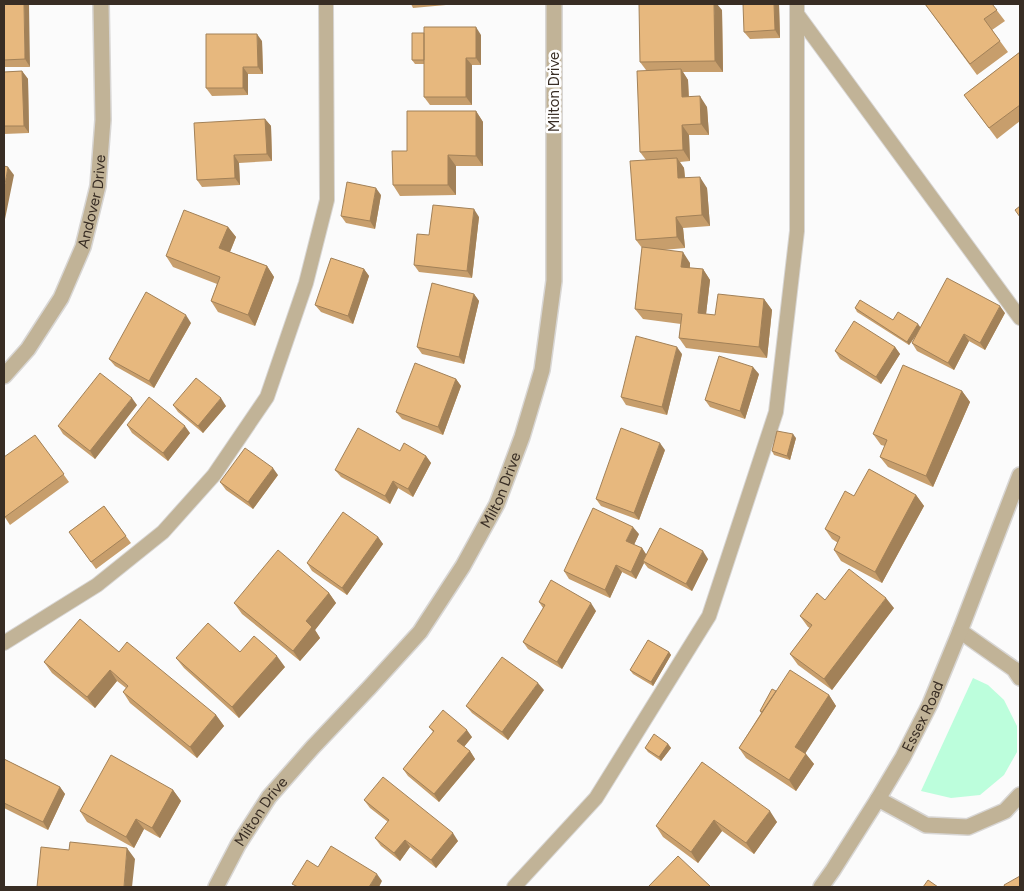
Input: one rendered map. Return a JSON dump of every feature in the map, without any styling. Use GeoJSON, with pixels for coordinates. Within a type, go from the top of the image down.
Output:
{"type":"FeatureCollection","features":[{"type":"Feature","properties":{"kind":"street","name":"Andover Drive"},"geometry":{"type":"LineString","coordinates":[[4,376],[28,349],[61,298],[82,247],[98,186],[103,120],[101,4]]}},
{"type":"Feature","properties":{"kind":"street","name":"Milton Drive"},"geometry":{"type":"LineString","coordinates":[[216,887],[238,845],[269,797],[420,632],[463,566],[497,504],[522,437],[542,370],[554,282],[554,4]]}},
{"type":"Feature","properties":{"kind":"street","name":"Essex Road"},"geometry":{"type":"LineString","coordinates":[[821,887],[878,800],[903,757],[930,704],[960,632],[1020,475]]}},
{"type":"Feature","properties":{"kind":"street"},"geometry":{"type":"LineString","coordinates":[[960,632],[1014,669],[1020,678]]}},
{"type":"Feature","properties":{"kind":"street"},"geometry":{"type":"LineString","coordinates":[[878,800],[926,825],[968,827],[1005,811],[1020,795]]}},
{"type":"Feature","properties":{"kind":"lane"},"geometry":{"type":"LineString","coordinates":[[4,643],[97,585],[163,532],[214,475],[267,397],[306,283],[327,200],[326,4]]}},
{"type":"Feature","properties":{"kind":"lane"},"geometry":{"type":"LineString","coordinates":[[797,9],[1020,318]]}},
{"type":"Feature","properties":{"kind":"lane"},"geometry":{"type":"LineString","coordinates":[[514,887],[596,798],[709,616],[776,412],[798,230],[797,9]]}},
{"type":"Feature","properties":{"kind":"green space"},"geometry":{"type":"Polygon","coordinates":[[[973,678],[988,685],[1004,700],[1017,726],[1017,752],[1004,775],[980,795],[951,798],[921,791],[973,678]]]}},
{"type":"Feature","properties":{"kind":"building"},"geometry":{"type":"Polygon","coordinates":[[[4,4],[24,4],[25,59],[4,60],[4,4]]]}},
{"type":"Feature","properties":{"kind":"building"},"geometry":{"type":"Polygon","coordinates":[[[639,4],[714,4],[715,61],[640,62],[639,4]]]}},
{"type":"Feature","properties":{"kind":"building"},"geometry":{"type":"Polygon","coordinates":[[[743,4],[774,4],[775,30],[744,32],[743,4]]]}},
{"type":"Feature","properties":{"kind":"building"},"geometry":{"type":"Polygon","coordinates":[[[925,4],[992,4],[997,10],[984,19],[1000,41],[970,64],[925,4]]]}},
{"type":"Feature","properties":{"kind":"building"},"geometry":{"type":"Polygon","coordinates":[[[424,27],[476,27],[476,58],[466,58],[466,97],[424,97],[424,27]]]}},
{"type":"Feature","properties":{"kind":"building"},"geometry":{"type":"Polygon","coordinates":[[[412,33],[424,33],[424,60],[412,60],[412,33]]]}},
{"type":"Feature","properties":{"kind":"building"},"geometry":{"type":"Polygon","coordinates":[[[206,34],[257,34],[258,67],[243,67],[243,88],[206,88],[206,34]]]}},
{"type":"Feature","properties":{"kind":"building"},"geometry":{"type":"Polygon","coordinates":[[[1020,52],[1020,105],[989,128],[964,95],[1020,52]]]}},
{"type":"Feature","properties":{"kind":"building"},"geometry":{"type":"Polygon","coordinates":[[[681,69],[682,97],[700,96],[701,124],[682,125],[683,150],[640,152],[637,71],[681,69]]]}},
{"type":"Feature","properties":{"kind":"building"},"geometry":{"type":"Polygon","coordinates":[[[22,71],[24,126],[4,126],[4,72],[22,71]]]}},
{"type":"Feature","properties":{"kind":"building"},"geometry":{"type":"Polygon","coordinates":[[[407,111],[476,111],[476,156],[448,155],[448,185],[393,185],[392,151],[407,151],[407,111]]]}},
{"type":"Feature","properties":{"kind":"building"},"geometry":{"type":"Polygon","coordinates":[[[265,119],[267,154],[234,155],[235,178],[197,180],[194,123],[265,119]]]}},
{"type":"Feature","properties":{"kind":"building"},"geometry":{"type":"Polygon","coordinates":[[[677,158],[678,178],[700,177],[702,215],[676,217],[677,237],[636,240],[630,161],[677,158]]]}},
{"type":"Feature","properties":{"kind":"building"},"geometry":{"type":"Polygon","coordinates":[[[4,166],[8,167],[4,190],[4,166]]]}},
{"type":"Feature","properties":{"kind":"building"},"geometry":{"type":"Polygon","coordinates":[[[347,182],[376,188],[370,221],[341,216],[347,182]]]}},
{"type":"Feature","properties":{"kind":"building"},"geometry":{"type":"Polygon","coordinates":[[[433,205],[474,209],[467,271],[414,265],[417,234],[429,235],[433,205]]]}},
{"type":"Feature","properties":{"kind":"building"},"geometry":{"type":"Polygon","coordinates":[[[1020,206],[1020,217],[1015,210],[1020,206]]]}},
{"type":"Feature","properties":{"kind":"building"},"geometry":{"type":"Polygon","coordinates":[[[184,210],[228,227],[219,248],[267,266],[248,315],[211,301],[220,277],[166,256],[184,210]]]}},
{"type":"Feature","properties":{"kind":"building"},"geometry":{"type":"Polygon","coordinates":[[[642,247],[683,252],[681,267],[703,269],[698,313],[715,315],[718,294],[764,299],[759,347],[679,338],[682,314],[635,309],[642,247]]]}},
{"type":"Feature","properties":{"kind":"building"},"geometry":{"type":"Polygon","coordinates":[[[331,258],[364,269],[348,316],[315,305],[331,258]]]}},
{"type":"Feature","properties":{"kind":"building"},"geometry":{"type":"Polygon","coordinates":[[[947,278],[1000,306],[980,343],[964,334],[948,363],[912,343],[947,278]]]}},
{"type":"Feature","properties":{"kind":"building"},"geometry":{"type":"Polygon","coordinates":[[[432,283],[474,294],[459,357],[417,347],[432,283]]]}},
{"type":"Feature","properties":{"kind":"building"},"geometry":{"type":"Polygon","coordinates":[[[146,292],[186,315],[149,381],[109,359],[146,292]]]}},
{"type":"Feature","properties":{"kind":"building"},"geometry":{"type":"Polygon","coordinates":[[[860,300],[893,320],[898,312],[918,324],[907,342],[855,308],[860,300]]]}},
{"type":"Feature","properties":{"kind":"building"},"geometry":{"type":"Polygon","coordinates":[[[854,321],[895,347],[876,377],[835,351],[854,321]]]}},
{"type":"Feature","properties":{"kind":"building"},"geometry":{"type":"Polygon","coordinates":[[[636,336],[677,347],[662,407],[621,397],[636,336]]]}},
{"type":"Feature","properties":{"kind":"building"},"geometry":{"type":"Polygon","coordinates":[[[719,356],[753,367],[740,411],[705,400],[719,356]]]}},
{"type":"Feature","properties":{"kind":"building"},"geometry":{"type":"Polygon","coordinates":[[[415,363],[456,379],[438,427],[396,412],[415,363]]]}},
{"type":"Feature","properties":{"kind":"building"},"geometry":{"type":"Polygon","coordinates":[[[903,365],[962,391],[926,476],[880,457],[887,440],[873,434],[903,365]]]}},
{"type":"Feature","properties":{"kind":"building"},"geometry":{"type":"Polygon","coordinates":[[[100,373],[132,398],[90,451],[58,426],[100,373]]]}},
{"type":"Feature","properties":{"kind":"building"},"geometry":{"type":"Polygon","coordinates":[[[196,378],[221,398],[198,426],[173,405],[196,378]]]}},
{"type":"Feature","properties":{"kind":"building"},"geometry":{"type":"Polygon","coordinates":[[[149,397],[185,426],[163,453],[127,425],[149,397]]]}},
{"type":"Feature","properties":{"kind":"building"},"geometry":{"type":"Polygon","coordinates":[[[358,428],[400,451],[404,443],[426,456],[408,489],[393,481],[385,496],[335,470],[358,428]]]}},
{"type":"Feature","properties":{"kind":"building"},"geometry":{"type":"Polygon","coordinates":[[[621,428],[660,443],[634,513],[596,499],[621,428]]]}},
{"type":"Feature","properties":{"kind":"building"},"geometry":{"type":"Polygon","coordinates":[[[777,431],[793,434],[787,456],[772,451],[777,431]]]}},
{"type":"Feature","properties":{"kind":"building"},"geometry":{"type":"Polygon","coordinates":[[[35,435],[64,474],[5,517],[4,457],[35,435]]]}},
{"type":"Feature","properties":{"kind":"building"},"geometry":{"type":"Polygon","coordinates":[[[245,448],[273,468],[248,502],[220,482],[245,448]]]}},
{"type":"Feature","properties":{"kind":"building"},"geometry":{"type":"Polygon","coordinates":[[[869,469],[916,495],[875,572],[834,550],[840,537],[825,529],[845,491],[854,496],[869,469]]]}},
{"type":"Feature","properties":{"kind":"building"},"geometry":{"type":"Polygon","coordinates":[[[104,506],[126,536],[91,562],[69,532],[104,506]]]}},
{"type":"Feature","properties":{"kind":"building"},"geometry":{"type":"Polygon","coordinates":[[[593,508],[633,527],[626,541],[642,548],[631,572],[616,565],[605,590],[564,571],[593,508]]]}},
{"type":"Feature","properties":{"kind":"building"},"geometry":{"type":"Polygon","coordinates":[[[343,512],[378,537],[342,588],[307,563],[343,512]]]}},
{"type":"Feature","properties":{"kind":"building"},"geometry":{"type":"Polygon","coordinates":[[[660,528],[703,551],[686,584],[643,561],[660,528]]]}},
{"type":"Feature","properties":{"kind":"building"},"geometry":{"type":"Polygon","coordinates":[[[278,550],[329,593],[306,621],[312,627],[293,651],[234,603],[278,550]]]}},
{"type":"Feature","properties":{"kind":"building"},"geometry":{"type":"Polygon","coordinates":[[[849,569],[886,598],[824,679],[790,654],[812,625],[800,616],[817,593],[825,600],[849,569]]]}},
{"type":"Feature","properties":{"kind":"building"},"geometry":{"type":"Polygon","coordinates":[[[551,580],[591,603],[557,662],[523,642],[545,605],[539,602],[551,580]]]}},
{"type":"Feature","properties":{"kind":"building"},"geometry":{"type":"Polygon","coordinates":[[[80,619],[119,652],[127,642],[216,715],[190,747],[123,692],[128,686],[110,670],[87,697],[44,662],[80,619]]]}},
{"type":"Feature","properties":{"kind":"building"},"geometry":{"type":"Polygon","coordinates":[[[208,623],[240,652],[254,636],[277,656],[232,707],[176,658],[208,623]]]}},
{"type":"Feature","properties":{"kind":"building"},"geometry":{"type":"Polygon","coordinates":[[[648,640],[669,652],[651,682],[630,670],[648,640]]]}},
{"type":"Feature","properties":{"kind":"building"},"geometry":{"type":"Polygon","coordinates":[[[502,657],[538,683],[502,732],[466,706],[502,657]]]}},
{"type":"Feature","properties":{"kind":"building"},"geometry":{"type":"Polygon","coordinates":[[[790,670],[829,695],[795,747],[806,754],[789,780],[739,748],[790,670]]]}},
{"type":"Feature","properties":{"kind":"building"},"geometry":{"type":"Polygon","coordinates":[[[772,689],[776,691],[762,712],[760,711],[772,689]]]}},
{"type":"Feature","properties":{"kind":"building"},"geometry":{"type":"Polygon","coordinates":[[[443,710],[467,730],[457,741],[470,751],[434,794],[403,769],[434,731],[429,727],[443,710]]]}},
{"type":"Feature","properties":{"kind":"building"},"geometry":{"type":"Polygon","coordinates":[[[654,734],[668,744],[659,757],[645,748],[654,734]]]}},
{"type":"Feature","properties":{"kind":"building"},"geometry":{"type":"Polygon","coordinates":[[[111,755],[173,790],[152,828],[136,819],[126,837],[80,811],[111,755]]]}},
{"type":"Feature","properties":{"kind":"building"},"geometry":{"type":"Polygon","coordinates":[[[4,759],[60,787],[43,822],[4,803],[4,759]]]}},
{"type":"Feature","properties":{"kind":"building"},"geometry":{"type":"Polygon","coordinates":[[[702,762],[770,811],[746,843],[714,820],[691,852],[656,826],[702,762]]]}},
{"type":"Feature","properties":{"kind":"building"},"geometry":{"type":"Polygon","coordinates":[[[383,777],[453,833],[431,860],[405,840],[394,853],[375,838],[389,820],[364,800],[383,777]]]}},
{"type":"Feature","properties":{"kind":"building"},"geometry":{"type":"Polygon","coordinates":[[[70,842],[127,848],[124,887],[37,887],[41,847],[69,850],[70,842]]]}},
{"type":"Feature","properties":{"kind":"building"},"geometry":{"type":"Polygon","coordinates":[[[331,846],[377,874],[369,887],[298,887],[292,884],[307,860],[318,867],[331,846]]]}},
{"type":"Feature","properties":{"kind":"building"},"geometry":{"type":"Polygon","coordinates":[[[678,856],[711,887],[648,887],[678,856]]]}},
{"type":"Feature","properties":{"kind":"building"},"geometry":{"type":"Polygon","coordinates":[[[1020,876],[1020,887],[1005,887],[1004,885],[1020,876]]]}},
{"type":"Feature","properties":{"kind":"building"},"geometry":{"type":"Polygon","coordinates":[[[928,880],[938,887],[923,887],[928,880]]]}}]}
